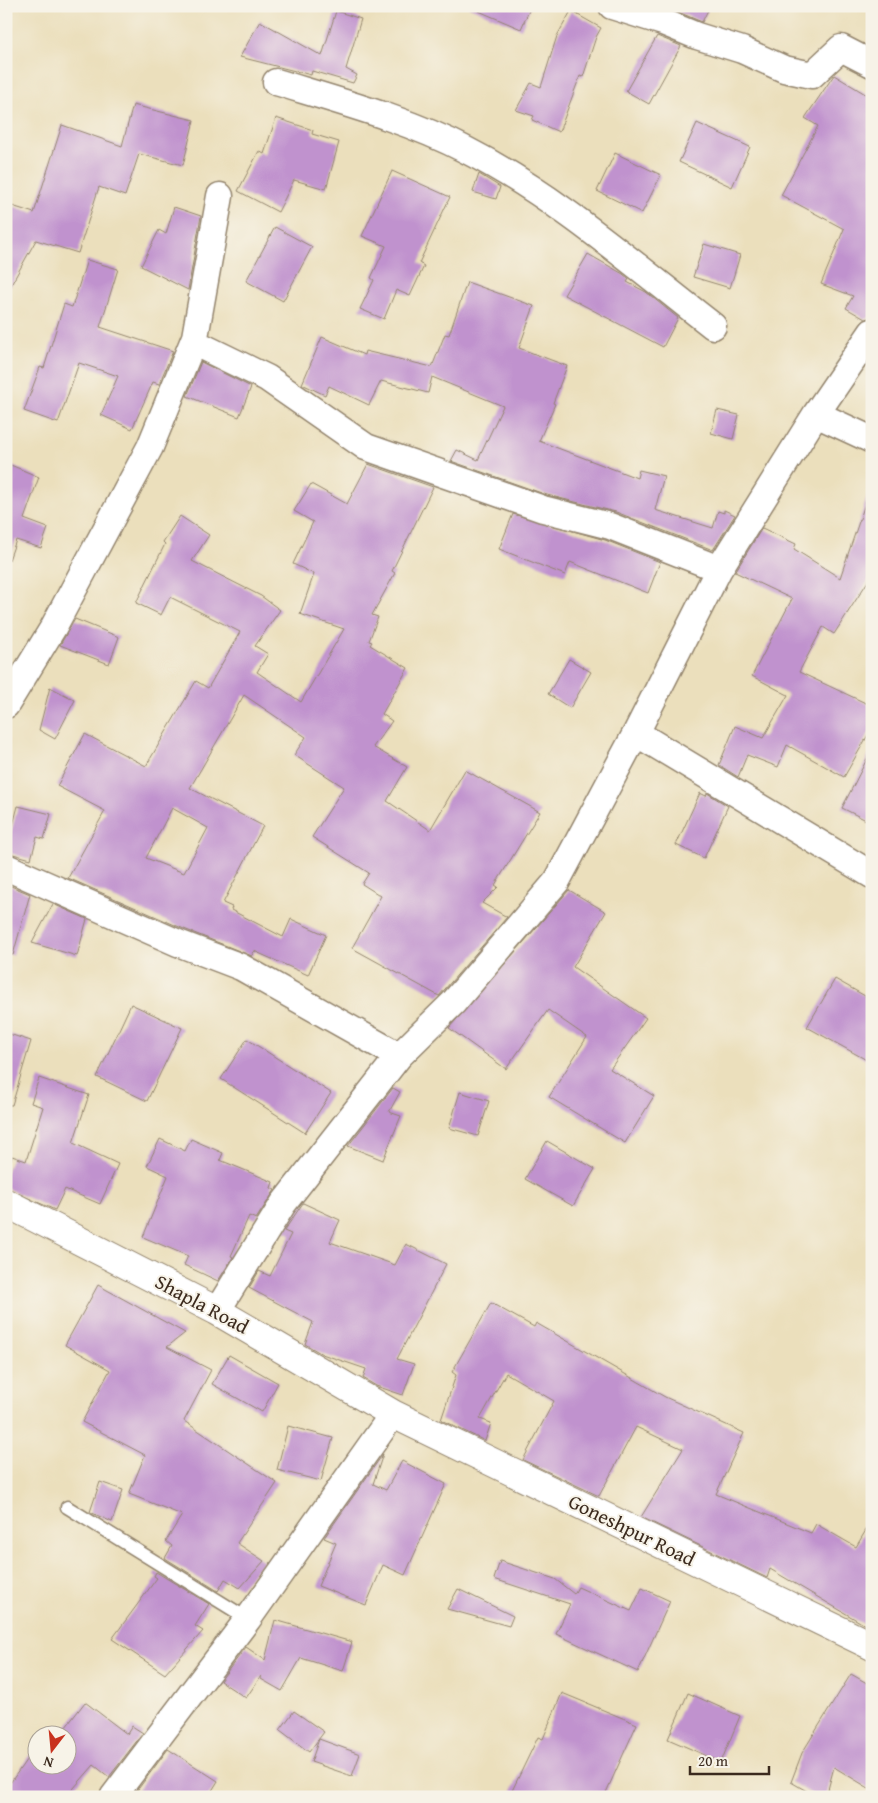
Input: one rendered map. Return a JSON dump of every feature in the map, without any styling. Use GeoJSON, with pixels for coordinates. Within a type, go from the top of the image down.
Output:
{"type":"FeatureCollection","features":[{"type":"Feature","properties":{"kind":"street"},"geometry":{"type":"LineString","coordinates":[[612,6],[742,50],[784,68],[812,75],[841,48],[872,64]]}},
{"type":"Feature","properties":{"kind":"street"},"geometry":{"type":"LineString","coordinates":[[276,82],[374,112],[465,149],[540,193],[713,326]]}},
{"type":"Feature","properties":{"kind":"street"},"geometry":{"type":"LineString","coordinates":[[6,705],[53,628],[150,447],[192,342],[220,196]]}},
{"type":"Feature","properties":{"kind":"street"},"geometry":{"type":"LineString","coordinates":[[217,1311],[283,1204],[399,1056],[453,1004],[556,881],[636,733],[719,569],[816,414],[872,332]]}},
{"type":"Feature","properties":{"kind":"street"},"geometry":{"type":"LineString","coordinates":[[192,342],[267,378],[366,447],[543,509],[610,526],[719,569]]}},
{"type":"Feature","properties":{"kind":"street"},"geometry":{"type":"LineString","coordinates":[[816,414],[872,440]]}},
{"type":"Feature","properties":{"kind":"street"},"geometry":{"type":"LineString","coordinates":[[636,733],[872,875]]}},
{"type":"Feature","properties":{"kind":"street"},"geometry":{"type":"LineString","coordinates":[[6,867],[178,943],[241,967],[399,1056]]}},
{"type":"Feature","properties":{"kind":"street","name":"Shapla Road"},"geometry":{"type":"LineString","coordinates":[[6,1203],[217,1311],[393,1414]]}},
{"type":"Feature","properties":{"kind":"street"},"geometry":{"type":"LineString","coordinates":[[113,1797],[248,1618],[393,1414]]}},
{"type":"Feature","properties":{"kind":"street","name":"Goneshpur Road"},"geometry":{"type":"LineString","coordinates":[[393,1414],[872,1646]]}},
{"type":"Feature","properties":{"kind":"lane"},"geometry":{"type":"LineString","coordinates":[[66,1507],[248,1618]]}},
{"type":"Feature","properties":{"kind":"building"},"geometry":{"type":"Polygon","coordinates":[[[467,6],[531,6],[521,29],[467,6]]]}},
{"type":"Feature","properties":{"kind":"building"},"geometry":{"type":"Polygon","coordinates":[[[672,6],[710,6],[702,22],[671,9],[672,6]]]}},
{"type":"Feature","properties":{"kind":"building"},"geometry":{"type":"Polygon","coordinates":[[[336,11],[361,19],[346,69],[357,75],[353,83],[312,71],[311,75],[240,57],[260,21],[322,56],[336,11]]]}},
{"type":"Feature","properties":{"kind":"building"},"geometry":{"type":"Polygon","coordinates":[[[571,11],[601,28],[596,37],[583,77],[580,76],[559,132],[532,120],[534,116],[516,110],[531,83],[541,87],[557,36],[571,11]]]}},
{"type":"Feature","properties":{"kind":"building"},"geometry":{"type":"Polygon","coordinates":[[[657,36],[681,46],[649,104],[626,91],[657,36]]]}},
{"type":"Feature","properties":{"kind":"building"},"geometry":{"type":"Polygon","coordinates":[[[834,75],[872,98],[872,317],[865,319],[846,308],[853,296],[821,284],[844,229],[781,195],[818,126],[805,118],[834,75]]]}},
{"type":"Feature","properties":{"kind":"building"},"geometry":{"type":"Polygon","coordinates":[[[133,105],[194,120],[183,165],[139,154],[125,196],[99,187],[78,253],[36,240],[6,294],[6,204],[34,213],[62,125],[122,146],[133,105]]]}},
{"type":"Feature","properties":{"kind":"building"},"geometry":{"type":"Polygon","coordinates":[[[276,118],[313,130],[312,134],[339,142],[326,189],[294,180],[278,212],[238,191],[259,151],[264,154],[276,118]]]}},
{"type":"Feature","properties":{"kind":"building"},"geometry":{"type":"Polygon","coordinates":[[[697,123],[750,147],[732,187],[679,162],[697,123]]]}},
{"type":"Feature","properties":{"kind":"building"},"geometry":{"type":"Polygon","coordinates":[[[615,153],[661,175],[642,213],[597,191],[615,153]]]}},
{"type":"Feature","properties":{"kind":"building"},"geometry":{"type":"Polygon","coordinates":[[[392,171],[450,197],[419,263],[424,266],[410,296],[396,290],[384,319],[360,309],[374,280],[371,278],[386,246],[362,236],[392,171]]]}},
{"type":"Feature","properties":{"kind":"building"},"geometry":{"type":"Polygon","coordinates":[[[479,174],[500,187],[496,199],[473,192],[479,174]]]}},
{"type":"Feature","properties":{"kind":"building"},"geometry":{"type":"Polygon","coordinates":[[[174,207],[201,216],[188,290],[141,266],[159,230],[166,234],[174,207]]]}},
{"type":"Feature","properties":{"kind":"building"},"geometry":{"type":"Polygon","coordinates":[[[275,227],[312,247],[283,301],[246,281],[275,227]]]}},
{"type":"Feature","properties":{"kind":"building"},"geometry":{"type":"Polygon","coordinates":[[[704,244],[740,255],[730,288],[693,277],[704,244]]]}},
{"type":"Feature","properties":{"kind":"building"},"geometry":{"type":"Polygon","coordinates":[[[588,254],[623,274],[629,279],[627,282],[646,292],[678,318],[663,347],[564,295],[588,254]]]}},
{"type":"Feature","properties":{"kind":"building"},"geometry":{"type":"Polygon","coordinates":[[[87,260],[118,269],[100,327],[173,351],[159,384],[153,382],[132,429],[101,415],[118,376],[79,363],[58,423],[24,411],[40,367],[44,368],[64,304],[72,307],[87,260]]]}},
{"type":"Feature","properties":{"kind":"building"},"geometry":{"type":"Polygon","coordinates":[[[467,282],[534,306],[519,348],[567,366],[553,403],[555,404],[539,441],[637,478],[639,470],[664,476],[655,510],[713,528],[718,511],[724,513],[724,510],[735,515],[713,550],[616,512],[547,495],[451,461],[457,450],[478,460],[503,406],[432,377],[428,393],[381,381],[369,405],[329,386],[325,395],[302,384],[322,337],[364,355],[365,351],[432,367],[445,334],[449,335],[467,282]]]}},
{"type":"Feature","properties":{"kind":"building"},"geometry":{"type":"Polygon","coordinates":[[[201,362],[251,387],[239,417],[187,396],[201,362]]]}},
{"type":"Feature","properties":{"kind":"building"},"geometry":{"type":"Polygon","coordinates":[[[717,410],[739,415],[733,439],[711,433],[717,410]]]}},
{"type":"Feature","properties":{"kind":"building"},"geometry":{"type":"Polygon","coordinates":[[[6,463],[39,477],[24,519],[48,528],[41,548],[16,540],[9,560],[6,560],[6,463]]]}},
{"type":"Feature","properties":{"kind":"building"},"geometry":{"type":"Polygon","coordinates":[[[368,464],[433,487],[392,571],[395,573],[372,615],[378,617],[369,641],[372,642],[370,645],[408,668],[382,714],[392,721],[373,747],[407,767],[387,801],[430,830],[465,770],[540,812],[495,885],[498,887],[482,903],[507,917],[439,996],[352,948],[381,896],[362,884],[369,873],[312,837],[344,787],[294,755],[306,737],[244,695],[190,788],[263,826],[223,903],[232,907],[231,910],[283,937],[291,919],[326,935],[308,975],[254,951],[252,956],[184,929],[68,878],[105,811],[57,786],[85,734],[146,766],[196,681],[208,688],[240,632],[170,597],[161,615],[136,603],[165,544],[163,542],[180,516],[209,535],[192,561],[261,596],[280,610],[255,646],[268,654],[257,672],[301,702],[344,629],[300,614],[314,574],[293,564],[313,522],[294,511],[311,484],[347,504],[368,464]],[[172,808],[146,858],[184,873],[208,828],[172,808]]]}},
{"type":"Feature","properties":{"kind":"building"},"geometry":{"type":"Polygon","coordinates":[[[868,495],[872,496],[872,575],[834,634],[823,627],[799,672],[872,706],[872,728],[844,777],[787,745],[778,767],[747,755],[738,777],[719,765],[735,726],[763,738],[788,695],[752,676],[792,599],[735,572],[762,528],[796,544],[794,549],[840,578],[868,495]]]}},
{"type":"Feature","properties":{"kind":"building"},"geometry":{"type":"Polygon","coordinates":[[[513,514],[605,540],[660,562],[648,593],[570,562],[565,575],[499,549],[513,514]]]}},
{"type":"Feature","properties":{"kind":"building"},"geometry":{"type":"Polygon","coordinates":[[[75,619],[119,637],[109,664],[60,645],[75,619]]]}},
{"type":"Feature","properties":{"kind":"building"},"geometry":{"type":"Polygon","coordinates":[[[569,659],[591,672],[570,708],[548,694],[569,659]]]}},
{"type":"Feature","properties":{"kind":"building"},"geometry":{"type":"Polygon","coordinates":[[[50,687],[75,700],[55,739],[39,730],[50,687]]]}},
{"type":"Feature","properties":{"kind":"building"},"geometry":{"type":"Polygon","coordinates":[[[872,749],[872,823],[842,808],[872,749]]]}},
{"type":"Feature","properties":{"kind":"building"},"geometry":{"type":"Polygon","coordinates":[[[700,793],[706,796],[707,793],[728,806],[704,858],[676,845],[700,793]]]}},
{"type":"Feature","properties":{"kind":"building"},"geometry":{"type":"Polygon","coordinates":[[[18,806],[51,814],[44,839],[37,837],[31,859],[6,852],[18,806]]]}},
{"type":"Feature","properties":{"kind":"building"},"geometry":{"type":"Polygon","coordinates":[[[6,884],[30,894],[13,955],[6,954],[6,884]]]}},
{"type":"Feature","properties":{"kind":"building"},"geometry":{"type":"Polygon","coordinates":[[[569,890],[606,912],[573,967],[646,1018],[610,1069],[654,1096],[625,1143],[549,1097],[587,1037],[548,1010],[506,1069],[449,1028],[569,890]]]}},
{"type":"Feature","properties":{"kind":"building"},"geometry":{"type":"Polygon","coordinates":[[[53,904],[87,919],[77,956],[32,943],[53,904]]]}},
{"type":"Feature","properties":{"kind":"building"},"geometry":{"type":"Polygon","coordinates":[[[835,979],[872,1000],[872,1063],[807,1027],[835,979]]]}},
{"type":"Feature","properties":{"kind":"building"},"geometry":{"type":"Polygon","coordinates":[[[131,1004],[182,1028],[147,1101],[97,1077],[131,1004]]]}},
{"type":"Feature","properties":{"kind":"building"},"geometry":{"type":"Polygon","coordinates":[[[6,1033],[31,1041],[12,1105],[6,1105],[6,1033]]]}},
{"type":"Feature","properties":{"kind":"building"},"geometry":{"type":"Polygon","coordinates":[[[247,1039],[331,1093],[305,1133],[221,1079],[247,1039]]]}},
{"type":"Feature","properties":{"kind":"building"},"geometry":{"type":"Polygon","coordinates":[[[39,1078],[89,1095],[73,1143],[118,1164],[100,1204],[65,1189],[55,1210],[6,1188],[6,1173],[12,1156],[26,1161],[43,1107],[31,1103],[39,1078]]]}},
{"type":"Feature","properties":{"kind":"building"},"geometry":{"type":"Polygon","coordinates":[[[393,1088],[400,1092],[389,1112],[401,1116],[383,1160],[348,1146],[393,1088]]]}},
{"type":"Feature","properties":{"kind":"building"},"geometry":{"type":"Polygon","coordinates":[[[460,1092],[489,1101],[478,1136],[449,1128],[460,1092]]]}},
{"type":"Feature","properties":{"kind":"building"},"geometry":{"type":"Polygon","coordinates":[[[160,1139],[185,1151],[191,1139],[223,1153],[220,1160],[273,1182],[271,1188],[275,1190],[256,1219],[249,1216],[231,1256],[233,1257],[218,1281],[184,1265],[188,1256],[143,1237],[168,1176],[147,1166],[160,1139]]]}},
{"type":"Feature","properties":{"kind":"building"},"geometry":{"type":"Polygon","coordinates":[[[547,1141],[595,1169],[573,1206],[525,1179],[547,1141]]]}},
{"type":"Feature","properties":{"kind":"building"},"geometry":{"type":"Polygon","coordinates":[[[303,1203],[340,1220],[330,1242],[395,1265],[406,1244],[446,1264],[397,1359],[414,1364],[403,1395],[376,1386],[363,1378],[366,1369],[322,1354],[305,1344],[313,1322],[249,1288],[259,1271],[270,1276],[291,1234],[284,1231],[303,1203]]]}},
{"type":"Feature","properties":{"kind":"building"},"geometry":{"type":"Polygon","coordinates":[[[98,1285],[185,1333],[167,1347],[211,1370],[184,1421],[277,1483],[237,1543],[264,1561],[240,1588],[225,1579],[218,1591],[165,1558],[172,1546],[166,1541],[182,1515],[129,1494],[145,1455],[82,1422],[110,1370],[65,1345],[98,1285]]]}},
{"type":"Feature","properties":{"kind":"building"},"geometry":{"type":"Polygon","coordinates":[[[491,1303],[534,1327],[536,1323],[665,1397],[744,1433],[716,1494],[811,1533],[816,1524],[856,1547],[872,1520],[872,1629],[770,1569],[767,1578],[641,1517],[683,1449],[636,1427],[599,1496],[523,1460],[554,1401],[506,1373],[480,1419],[491,1423],[485,1441],[441,1420],[456,1375],[452,1372],[491,1303]]]}},
{"type":"Feature","properties":{"kind":"building"},"geometry":{"type":"Polygon","coordinates":[[[229,1355],[278,1383],[262,1412],[212,1384],[229,1355]]]}},
{"type":"Feature","properties":{"kind":"building"},"geometry":{"type":"Polygon","coordinates":[[[288,1426],[333,1438],[321,1481],[277,1470],[288,1426]]]}},
{"type":"Feature","properties":{"kind":"building"},"geometry":{"type":"Polygon","coordinates":[[[383,1454],[373,1484],[386,1490],[402,1461],[446,1484],[405,1575],[383,1565],[366,1605],[318,1586],[336,1543],[324,1538],[383,1454]]]}},
{"type":"Feature","properties":{"kind":"building"},"geometry":{"type":"Polygon","coordinates":[[[100,1482],[123,1490],[112,1522],[90,1512],[100,1482]]]}},
{"type":"Feature","properties":{"kind":"building"},"geometry":{"type":"Polygon","coordinates":[[[500,1561],[555,1579],[574,1594],[578,1587],[631,1611],[642,1588],[670,1601],[638,1672],[556,1634],[570,1604],[494,1579],[500,1561]]]}},
{"type":"Feature","properties":{"kind":"building"},"geometry":{"type":"Polygon","coordinates":[[[156,1572],[209,1604],[195,1626],[203,1631],[165,1674],[112,1639],[157,1578],[154,1576],[156,1572]]]}},
{"type":"Feature","properties":{"kind":"building"},"geometry":{"type":"Polygon","coordinates":[[[458,1589],[513,1616],[509,1626],[447,1609],[458,1589]]]}},
{"type":"Feature","properties":{"kind":"building"},"geometry":{"type":"Polygon","coordinates":[[[275,1620],[352,1642],[343,1671],[301,1658],[282,1691],[261,1679],[261,1676],[246,1698],[220,1681],[246,1647],[265,1660],[275,1620]]]}},
{"type":"Feature","properties":{"kind":"building"},"geometry":{"type":"Polygon","coordinates":[[[851,1674],[872,1686],[872,1790],[834,1767],[826,1797],[817,1797],[791,1782],[802,1753],[851,1674]]]}},
{"type":"Feature","properties":{"kind":"building"},"geometry":{"type":"Polygon","coordinates":[[[562,1693],[637,1724],[604,1797],[509,1797],[538,1737],[543,1739],[562,1693]]]}},
{"type":"Feature","properties":{"kind":"building"},"geometry":{"type":"Polygon","coordinates":[[[688,1693],[740,1716],[721,1762],[668,1739],[688,1693]]]}},
{"type":"Feature","properties":{"kind":"building"},"geometry":{"type":"Polygon","coordinates":[[[85,1702],[127,1734],[132,1726],[143,1733],[109,1777],[94,1765],[66,1797],[6,1797],[6,1789],[28,1757],[28,1776],[78,1776],[78,1726],[67,1726],[85,1702]]]}},
{"type":"Feature","properties":{"kind":"building"},"geometry":{"type":"Polygon","coordinates":[[[294,1711],[324,1732],[309,1752],[280,1730],[294,1711]]]}},
{"type":"Feature","properties":{"kind":"building"},"geometry":{"type":"Polygon","coordinates":[[[319,1739],[360,1754],[352,1776],[311,1762],[319,1739]]]}},
{"type":"Feature","properties":{"kind":"building"},"geometry":{"type":"Polygon","coordinates":[[[168,1749],[218,1781],[208,1797],[133,1796],[168,1749]]]}}]}
